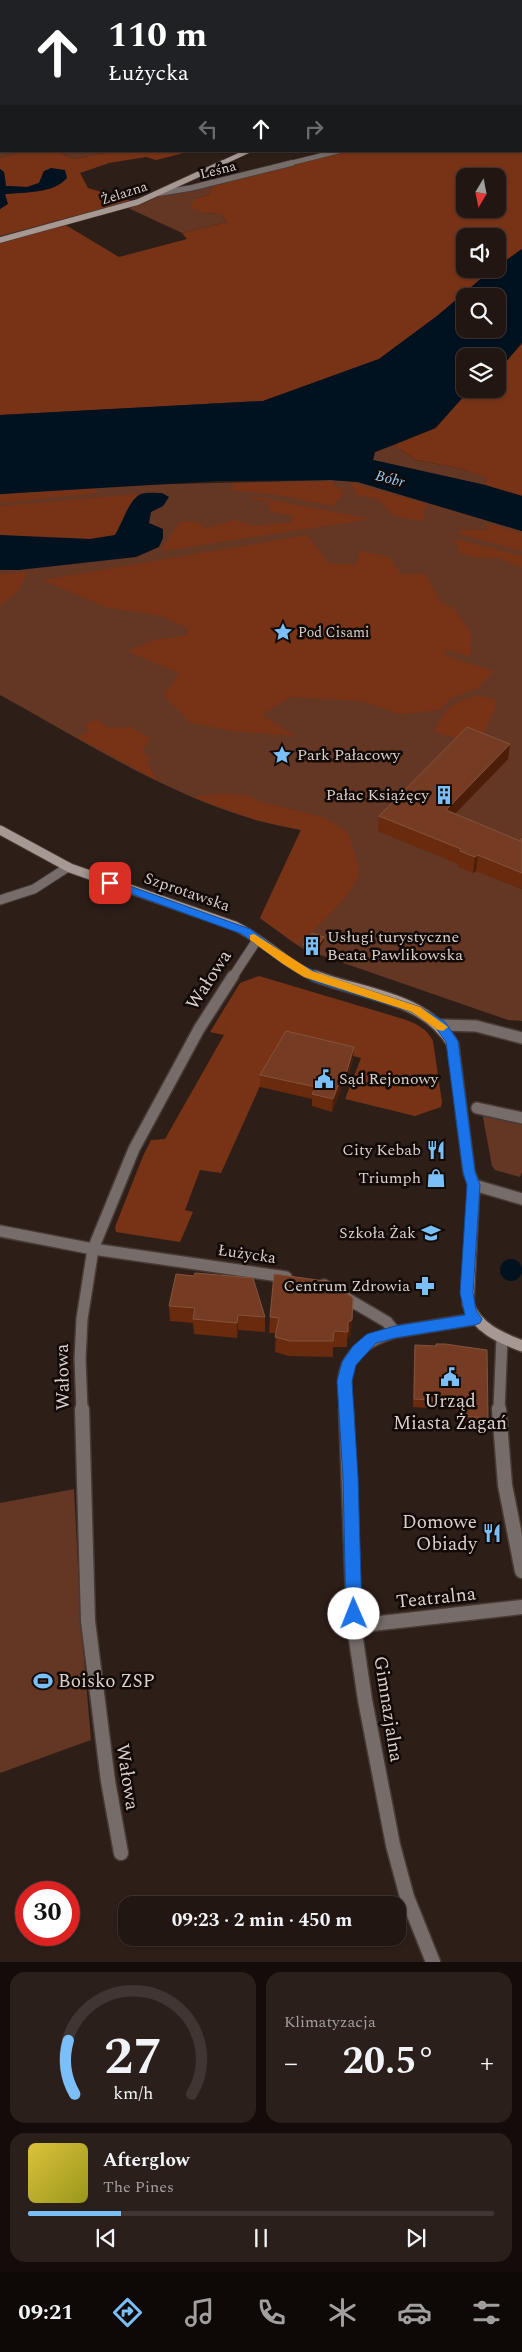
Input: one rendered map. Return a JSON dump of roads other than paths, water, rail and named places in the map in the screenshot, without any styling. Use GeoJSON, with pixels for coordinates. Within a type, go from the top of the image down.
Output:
{"type":"FeatureCollection","features":[{"type":"Feature","properties":{"kind":"street","name":"Żelazna"},"geometry":{"type":"LineString","coordinates":[[0,240],[138,202],[246,152]]}},
{"type":"Feature","properties":{"kind":"street","name":"Leśna"},"geometry":{"type":"LineString","coordinates":[[160,193],[191,188],[335,152]]}},
{"type":"Feature","properties":{"kind":"street","name":"Szprotawska"},"geometry":{"type":"LineString","coordinates":[[0,830],[68,867],[234,926],[308,974],[416,1010],[440,1025],[448,1033],[453,1045],[463,1112],[469,1172],[474,1185],[467,1293],[470,1311],[475,1319]]}},
{"type":"Feature","properties":{"kind":"street"},"geometry":{"type":"LineString","coordinates":[[0,900],[34,889],[68,867]]}},
{"type":"Feature","properties":{"kind":"street","name":"Wałowa"},"geometry":{"type":"LineString","coordinates":[[121,1853],[108,1781],[88,1621],[80,1359],[82,1318],[94,1249],[134,1149],[199,1029],[257,940]]}},
{"type":"Feature","properties":{"kind":"street"},"geometry":{"type":"LineString","coordinates":[[440,1025],[476,1026],[522,1038]]}},
{"type":"Feature","properties":{"kind":"street"},"geometry":{"type":"LineString","coordinates":[[476,1108],[522,1118]]}},
{"type":"Feature","properties":{"kind":"street"},"geometry":{"type":"LineString","coordinates":[[474,1185],[522,1199]]}},
{"type":"Feature","properties":{"kind":"street","name":"Łużycka"},"geometry":{"type":"LineString","coordinates":[[0,1231],[94,1249],[295,1278]]}},
{"type":"Feature","properties":{"kind":"street"},"geometry":{"type":"LineString","coordinates":[[312,1281],[335,1290],[386,1322],[395,1332],[475,1319],[502,1338],[522,1346]]}},
{"type":"Feature","properties":{"kind":"street","name":"Gimnazjalna"},"geometry":{"type":"LineString","coordinates":[[395,1332],[372,1339],[352,1356],[346,1372],[354,1626],[365,1700],[393,1845],[407,1897],[432,1962]]}},
{"type":"Feature","properties":{"kind":"street"},"geometry":{"type":"LineString","coordinates":[[502,1338],[498,1381],[502,1475],[508,1512],[522,1571]]}},
{"type":"Feature","properties":{"kind":"street","name":"Teatralna"},"geometry":{"type":"LineString","coordinates":[[354,1626],[522,1608]]}},
{"type":"Feature","properties":{"kind":"water"},"geometry":{"type":"Polygon","coordinates":[[[51,168],[65,170],[67,178],[47,190],[5,194],[8,204],[0,209],[0,169],[4,172],[6,186],[27,187],[39,183],[44,171],[51,168]]]}},
{"type":"Feature","properties":{"kind":"water","name":"Bóbr"},"geometry":{"type":"Polygon","coordinates":[[[522,249],[522,343],[506,362],[506,348],[456,348],[456,398],[462,398],[435,428],[375,452],[373,460],[485,485],[522,496],[522,531],[358,482],[331,480],[217,481],[0,494],[0,415],[263,401],[379,359],[456,300],[456,338],[506,338],[506,288],[470,288],[482,278],[506,278],[506,260],[522,249]]]}},
{"type":"Feature","properties":{"kind":"water"},"geometry":{"type":"Polygon","coordinates":[[[143,493],[162,493],[169,497],[163,506],[151,512],[149,523],[163,529],[163,538],[159,547],[136,557],[19,570],[0,570],[0,535],[90,539],[115,535],[129,506],[137,497],[143,493]]]}},
{"type":"Feature","properties":{"kind":"water"},"geometry":{"type":"Polygon","coordinates":[[[511,1259],[521,1266],[522,1270],[515,1280],[511,1281],[501,1274],[500,1270],[507,1260],[511,1259]]]}},
{"type":"Feature","properties":{"kind":"place","name":"Pod Cisami"},"geometry":{"type":"Point","coordinates":[283,632]}},
{"type":"Feature","properties":{"kind":"place","name":"Park Pałacowy"},"geometry":{"type":"Point","coordinates":[282,755]}},
{"type":"Feature","properties":{"kind":"place","name":"Pałac Książęcy"},"geometry":{"type":"Point","coordinates":[444,795]}},
{"type":"Feature","properties":{"kind":"place","name":"Usługi turystyczne Beata Pawlikowska"},"geometry":{"type":"Point","coordinates":[312,946]}},
{"type":"Feature","properties":{"kind":"place","name":"Sąd Rejonowy"},"geometry":{"type":"Point","coordinates":[324,1079]}},
{"type":"Feature","properties":{"kind":"place","name":"City Kebab"},"geometry":{"type":"Point","coordinates":[436,1150]}},
{"type":"Feature","properties":{"kind":"place","name":"Triumph"},"geometry":{"type":"Point","coordinates":[436,1178]}},
{"type":"Feature","properties":{"kind":"place","name":"Szkoła Żak"},"geometry":{"type":"Point","coordinates":[431,1233]}},
{"type":"Feature","properties":{"kind":"place","name":"Centrum Zdrowia"},"geometry":{"type":"Point","coordinates":[425,1286]}},
{"type":"Feature","properties":{"kind":"place","name":"Urząd Miasta Żagań"},"geometry":{"type":"Point","coordinates":[450,1377]}},
{"type":"Feature","properties":{"kind":"place","name":"Domowe Obiady"},"geometry":{"type":"Point","coordinates":[492,1533]}},
{"type":"Feature","properties":{"kind":"place","name":"Boisko ZSP"},"geometry":{"type":"Point","coordinates":[43,1681]}}]}
